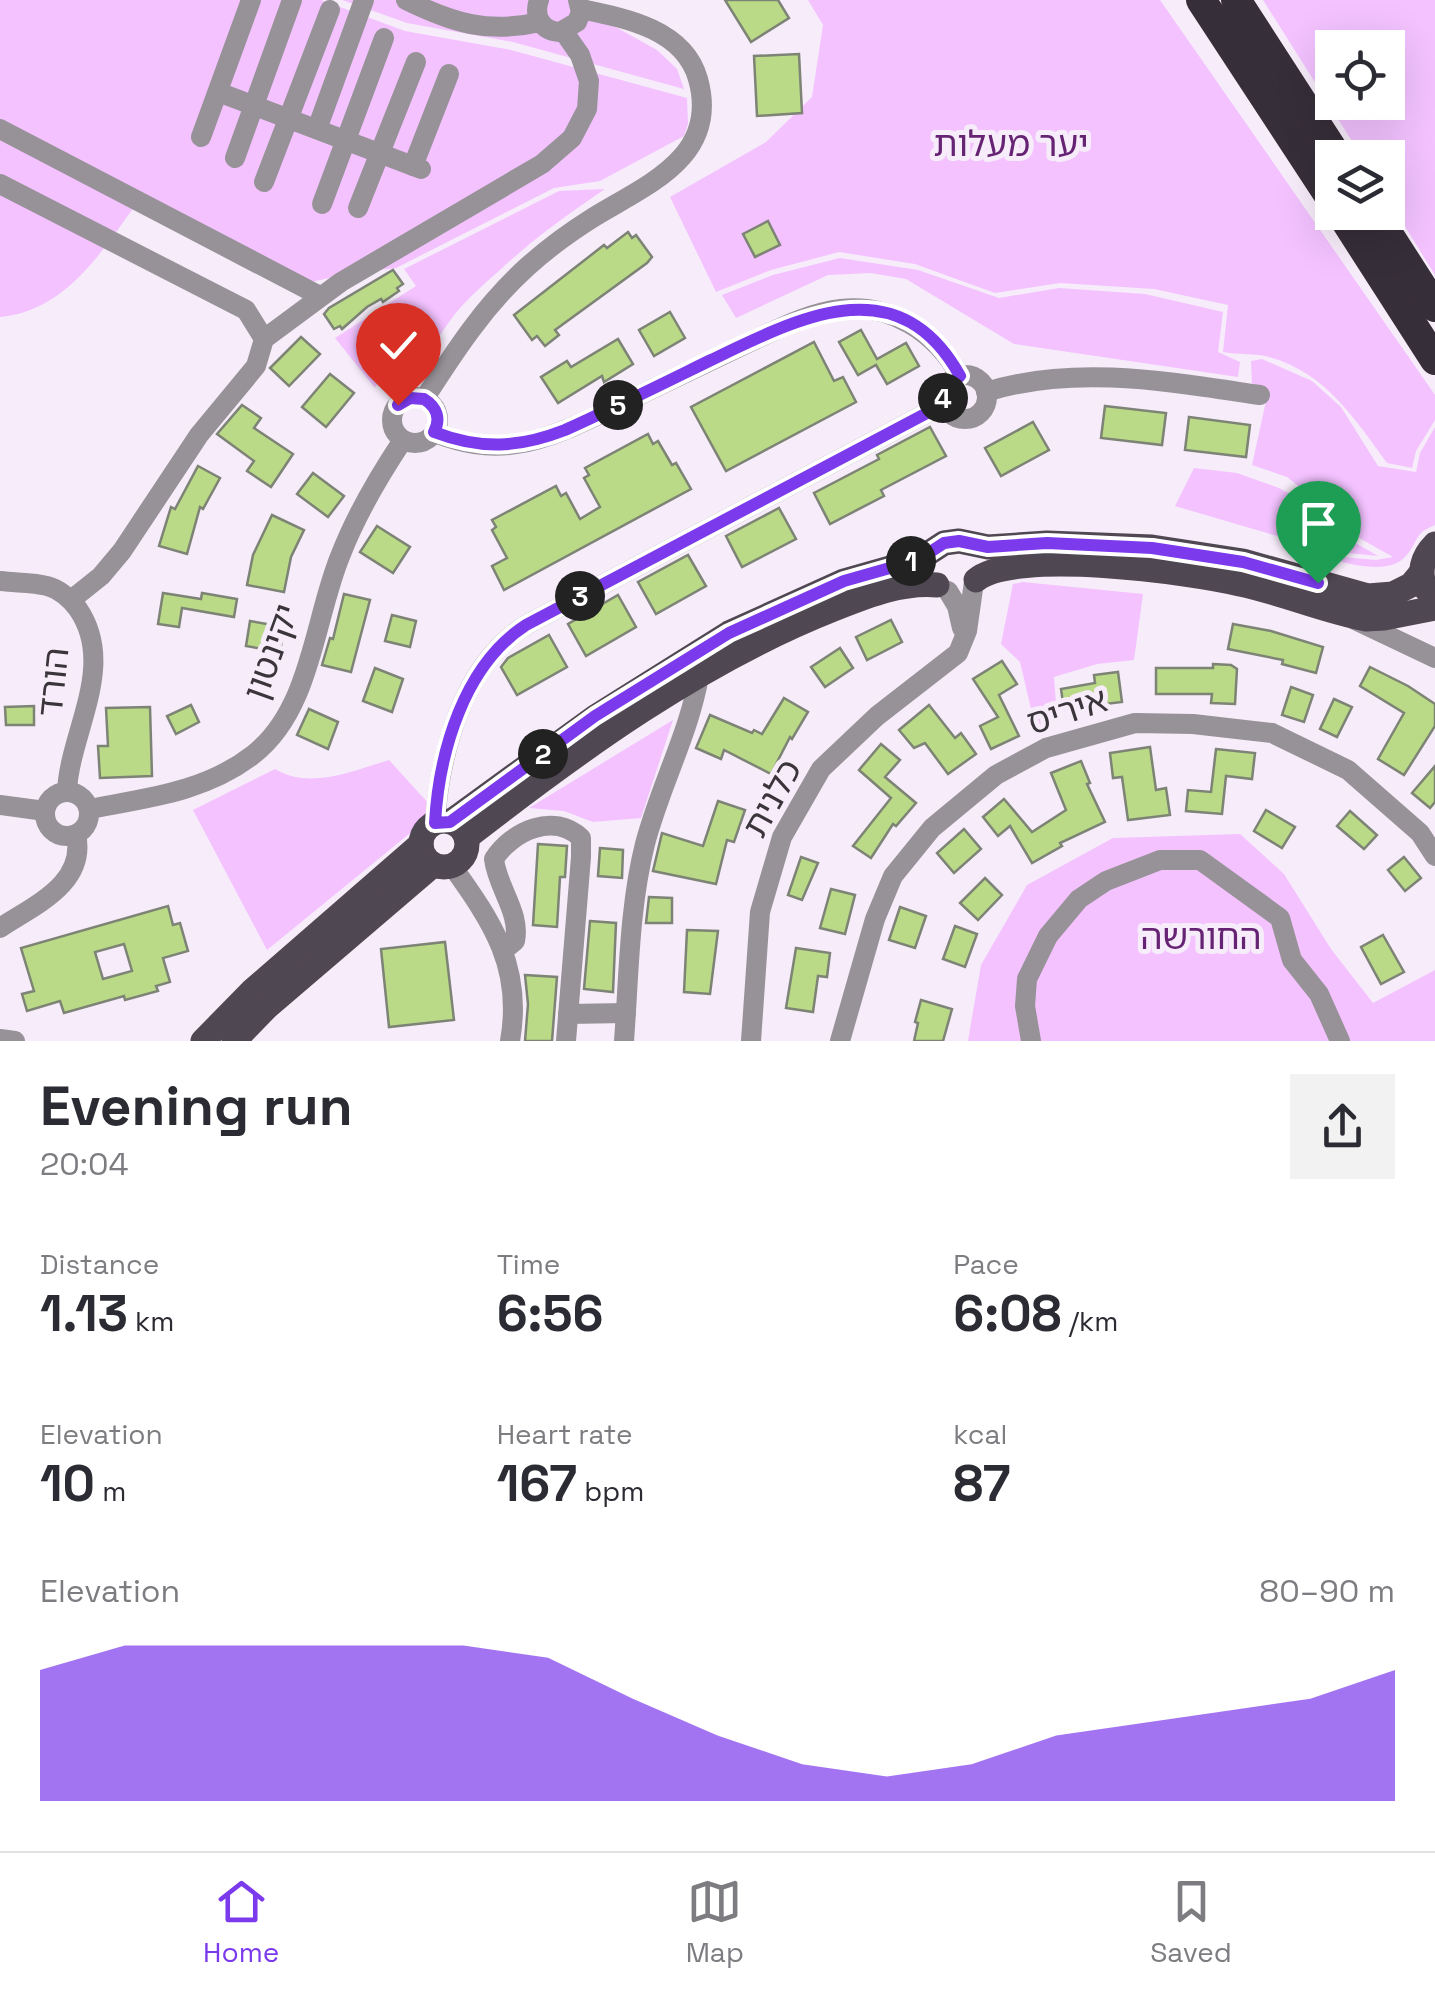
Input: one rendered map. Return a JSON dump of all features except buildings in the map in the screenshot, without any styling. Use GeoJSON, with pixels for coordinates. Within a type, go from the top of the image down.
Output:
{"type":"FeatureCollection","features":[{"type":"Feature","properties":{"kind":"highway"},"geometry":{"type":"LineString","coordinates":[[1201,0],[1315,174]]}},
{"type":"Feature","properties":{"kind":"highway"},"geometry":{"type":"LineString","coordinates":[[1236,0],[1326,140]]}},
{"type":"Feature","properties":{"kind":"highway"},"geometry":{"type":"LineString","coordinates":[[1352,230],[1435,360]]}},
{"type":"Feature","properties":{"kind":"highway"},"geometry":{"type":"LineString","coordinates":[[1386,230],[1435,307]]}},
{"type":"Feature","properties":{"kind":"main road"},"geometry":{"type":"LineString","coordinates":[[202,1041],[252,991],[443,843],[595,716],[729,633],[804,596],[932,553],[952,541],[988,547],[1092,543],[1202,554],[1368,596],[1393,594],[1411,585],[1435,544]]}},
{"type":"Feature","properties":{"kind":"main road"},"geometry":{"type":"LineString","coordinates":[[966,544],[980,564],[975,581]]}},
{"type":"Feature","properties":{"kind":"main road"},"geometry":{"type":"LineString","coordinates":[[932,553],[930,573],[942,588]]}},
{"type":"Feature","properties":{"kind":"main road"},"geometry":{"type":"LineString","coordinates":[[234,1041],[443,843],[698,676],[774,635],[852,602],[904,586],[962,590],[992,570],[1032,566],[1150,570],[1238,583],[1344,614],[1384,618],[1423,611]]}},
{"type":"Feature","properties":{"kind":"main road"},"geometry":{"type":"LineString","coordinates":[[1421,573],[1423,584],[1435,600]]}},
{"type":"Feature","properties":{"kind":"street"},"geometry":{"type":"LineString","coordinates":[[201,137],[251,0]]}},
{"type":"Feature","properties":{"kind":"street"},"geometry":{"type":"LineString","coordinates":[[235,158],[292,0]]}},
{"type":"Feature","properties":{"kind":"street"},"geometry":{"type":"LineString","coordinates":[[317,130],[364,0]]}},
{"type":"Feature","properties":{"kind":"street"},"geometry":{"type":"LineString","coordinates":[[406,0],[442,18],[476,27],[508,28],[540,11],[550,30],[564,32],[575,25],[579,4],[644,26],[676,44],[696,74],[702,110],[698,129],[683,156],[659,180],[579,227],[511,282],[475,322],[424,399]]}},
{"type":"Feature","properties":{"kind":"street"},"geometry":{"type":"LineString","coordinates":[[264,182],[330,10]]}},
{"type":"Feature","properties":{"kind":"street"},"geometry":{"type":"LineString","coordinates":[[72,600],[101,576],[122,551],[199,435],[256,366],[264,339],[320,296],[542,164],[572,138],[586,110],[589,82],[580,55],[564,32]]}},
{"type":"Feature","properties":{"kind":"street"},"geometry":{"type":"LineString","coordinates":[[322,204],[384,38]]}},
{"type":"Feature","properties":{"kind":"street"},"geometry":{"type":"LineString","coordinates":[[358,208],[416,62]]}},
{"type":"Feature","properties":{"kind":"street"},"geometry":{"type":"LineString","coordinates":[[218,92],[417,168],[450,74]]}},
{"type":"Feature","properties":{"kind":"street"},"geometry":{"type":"LineString","coordinates":[[0,130],[320,296]]}},
{"type":"Feature","properties":{"kind":"street"},"geometry":{"type":"LineString","coordinates":[[0,184],[246,310],[264,339]]}},
{"type":"Feature","properties":{"kind":"street"},"geometry":{"type":"LineString","coordinates":[[434,432],[488,446],[548,436],[788,324],[843,309],[865,309],[902,319],[930,339],[960,376],[977,379],[986,392],[984,409],[972,418],[956,418],[944,404],[945,389],[960,376]]}},
{"type":"Feature","properties":{"kind":"street"},"geometry":{"type":"LineString","coordinates":[[986,392],[1039,381],[1114,378],[1260,395]]}},
{"type":"Feature","properties":{"kind":"street"},"geometry":{"type":"LineString","coordinates":[[406,399],[424,399],[436,412],[434,432],[420,443],[403,440],[393,426],[396,408],[406,399]]}},
{"type":"Feature","properties":{"kind":"street"},"geometry":{"type":"LineString","coordinates":[[510,1041],[513,989],[504,950],[443,843],[437,796],[458,718],[483,664],[502,642],[526,625],[944,404]]}},
{"type":"Feature","properties":{"kind":"street","name":"יקינטון"},"geometry":{"type":"LineString","coordinates":[[89,809],[197,786],[244,761],[270,739],[300,685],[334,572],[359,513],[403,440]]}},
{"type":"Feature","properties":{"kind":"street"},"geometry":{"type":"LineString","coordinates":[[962,645],[975,581]]}},
{"type":"Feature","properties":{"kind":"street","name":"הורד"},"geometry":{"type":"LineString","coordinates":[[0,582],[50,586],[72,600],[92,638],[93,669],[67,792]]}},
{"type":"Feature","properties":{"kind":"street"},"geometry":{"type":"LineString","coordinates":[[942,588],[961,619],[962,645]]}},
{"type":"Feature","properties":{"kind":"street"},"geometry":{"type":"LineString","coordinates":[[1411,646],[1403,633],[1423,611]]}},
{"type":"Feature","properties":{"kind":"street"},"geometry":{"type":"LineString","coordinates":[[1344,614],[1435,658]]}},
{"type":"Feature","properties":{"kind":"street","name":"כלנית"},"geometry":{"type":"LineString","coordinates":[[752,1041],[760,912],[782,837],[822,770],[876,716],[942,668],[962,645]]}},
{"type":"Feature","properties":{"kind":"street"},"geometry":{"type":"LineString","coordinates":[[624,1041],[636,884],[666,779],[692,711],[698,676]]}},
{"type":"Feature","properties":{"kind":"street","name":"איריס"},"geometry":{"type":"LineString","coordinates":[[840,1041],[876,919],[893,876],[944,817],[996,775],[1046,748],[1135,723],[1194,724],[1272,733],[1348,770],[1420,833],[1435,856]]}},
{"type":"Feature","properties":{"kind":"street"},"geometry":{"type":"LineString","coordinates":[[67,792],[78,795],[89,809],[88,821],[76,834],[64,836],[46,822],[44,811],[52,797],[67,792]]}},
{"type":"Feature","properties":{"kind":"street"},"geometry":{"type":"LineString","coordinates":[[0,805],[44,811]]}},
{"type":"Feature","properties":{"kind":"street"},"geometry":{"type":"LineString","coordinates":[[504,950],[515,941],[518,929],[496,875],[494,859],[502,846],[540,826],[574,831],[581,838],[582,857],[566,1041]]}},
{"type":"Feature","properties":{"kind":"street"},"geometry":{"type":"LineString","coordinates":[[0,928],[63,886],[74,868],[76,834]]}},
{"type":"Feature","properties":{"kind":"street"},"geometry":{"type":"LineString","coordinates":[[1031,1041],[1025,1006],[1027,978],[1048,936],[1078,899],[1106,881],[1160,860],[1200,860],[1280,918],[1292,960],[1319,994],[1340,1041]]}},
{"type":"Feature","properties":{"kind":"street"},"geometry":{"type":"LineString","coordinates":[[568,1014],[626,1012]]}},
{"type":"Feature","properties":{"kind":"street"},"geometry":{"type":"LineString","coordinates":[[0,1039],[15,1041]]}},
{"type":"Feature","properties":{"kind":"green space"},"geometry":{"type":"Polygon","coordinates":[[[0,0],[321,0],[405,31],[511,50],[687,98],[688,124],[684,136],[600,181],[554,188],[396,268],[303,284],[137,203],[96,259],[63,291],[23,312],[0,317],[0,0]]]}},
{"type":"Feature","properties":{"kind":"green space"},"geometry":{"type":"Polygon","coordinates":[[[342,0],[567,0],[657,50],[677,69],[684,89],[513,42],[407,23],[342,0]]]}},
{"type":"Feature","properties":{"kind":"green space","name":"יער מעלות"},"geometry":{"type":"Polygon","coordinates":[[[808,0],[1160,0],[1315,223],[1315,230],[1320,230],[1435,395],[1435,420],[1416,451],[1412,468],[1387,463],[1337,399],[1307,374],[1269,357],[1223,352],[1228,305],[1154,289],[1060,283],[995,293],[915,264],[839,252],[771,270],[716,292],[670,197],[766,142],[812,97],[823,25],[808,0]]]}},
{"type":"Feature","properties":{"kind":"green space"},"geometry":{"type":"Polygon","coordinates":[[[1263,0],[1435,0],[1435,275],[1405,226],[1405,140],[1351,140],[1339,120],[1405,120],[1405,30],[1315,30],[1315,82],[1263,0]]]}},
{"type":"Feature","properties":{"kind":"green space"},"geometry":{"type":"Polygon","coordinates":[[[605,189],[512,259],[465,302],[425,353],[407,367],[381,377],[375,388],[335,338],[416,286],[404,269],[559,191],[605,189]]]}},
{"type":"Feature","properties":{"kind":"green space"},"geometry":{"type":"Polygon","coordinates":[[[840,258],[918,270],[999,298],[1059,288],[1145,294],[1223,312],[1218,352],[1240,362],[1238,377],[1014,344],[906,279],[871,273],[828,275],[736,318],[722,295],[773,275],[840,258]]]}},
{"type":"Feature","properties":{"kind":"green space"},"geometry":{"type":"Polygon","coordinates":[[[1262,359],[1312,381],[1341,407],[1378,466],[1416,472],[1420,453],[1435,427],[1435,525],[1419,535],[1404,558],[1395,564],[1372,567],[1310,554],[1376,560],[1393,557],[1347,531],[1337,517],[1287,477],[1252,465],[1268,392],[1252,386],[1251,361],[1262,359]]]}},
{"type":"Feature","properties":{"kind":"green space"},"geometry":{"type":"Polygon","coordinates":[[[1194,468],[1237,473],[1279,488],[1297,498],[1330,528],[1378,556],[1328,551],[1175,506],[1194,468]]]}},
{"type":"Feature","properties":{"kind":"green space"},"geometry":{"type":"Polygon","coordinates":[[[1013,584],[1143,594],[1134,660],[1097,664],[1054,677],[1057,716],[1036,730],[1020,662],[1001,644],[1013,584]]]}},
{"type":"Feature","properties":{"kind":"green space"},"geometry":{"type":"Polygon","coordinates":[[[673,720],[641,818],[593,822],[564,811],[529,808],[673,720]]]}},
{"type":"Feature","properties":{"kind":"green space"},"geometry":{"type":"Polygon","coordinates":[[[389,760],[429,804],[442,807],[267,950],[193,810],[275,769],[302,778],[317,778],[389,760]]]}},
{"type":"Feature","properties":{"kind":"green space","name":"החורשה"},"geometry":{"type":"Polygon","coordinates":[[[1240,834],[1284,874],[1331,949],[1373,1003],[1435,970],[1435,1041],[968,1041],[981,965],[1027,885],[1113,838],[1240,834]]]}},
{"type":"Feature","properties":{"kind":"route"},"geometry":{"type":"LineString","coordinates":[[398,405],[410,398],[424,399],[436,412],[434,432],[462,442],[502,446],[532,441],[565,430],[788,324],[843,309],[885,312],[902,319],[930,339],[960,376],[945,389],[944,404],[526,625],[502,642],[483,664],[458,718],[437,796],[435,823],[450,822],[595,716],[729,633],[804,596],[918,560],[944,543],[959,541],[988,547],[1092,543],[1152,548],[1243,562],[1318,583]]}}]}
